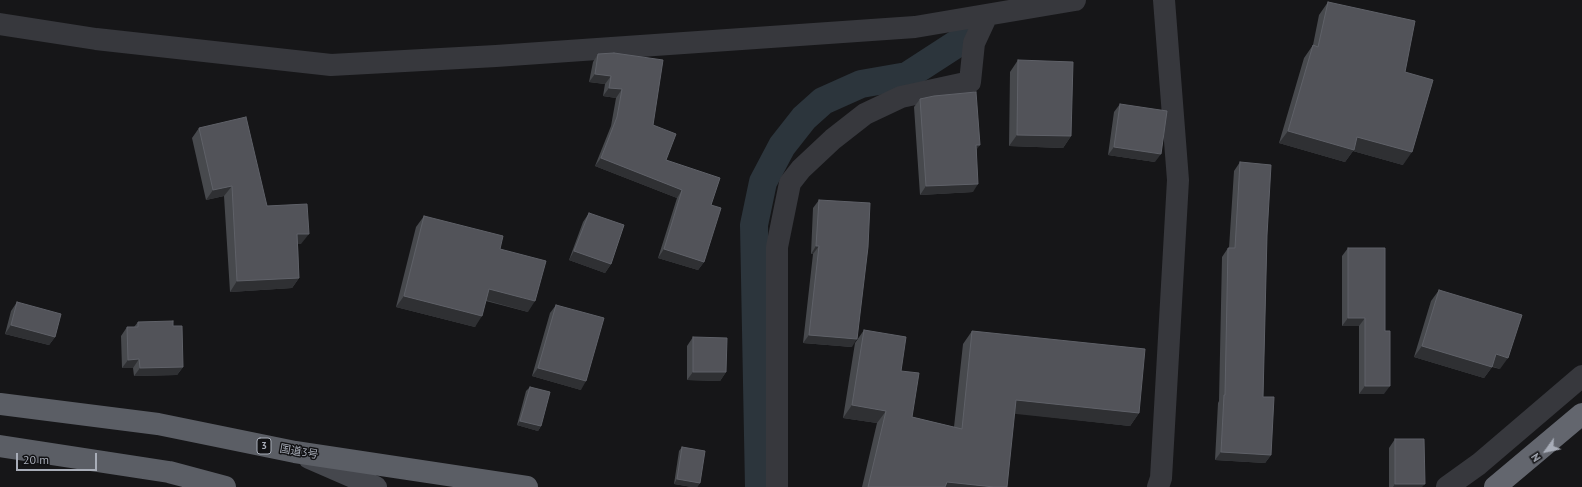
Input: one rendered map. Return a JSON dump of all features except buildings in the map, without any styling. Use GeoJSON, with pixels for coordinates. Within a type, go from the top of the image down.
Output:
{"type":"FeatureCollection","features":[{"type":"Feature","properties":{"kind":"highway","name":"国道3号"},"geometry":{"type":"LineString","coordinates":[[0,404],[158,424],[295,452],[497,485],[527,487]]}},
{"type":"Feature","properties":{"kind":"highway"},"geometry":{"type":"LineString","coordinates":[[1495,487],[1582,414]]}},
{"type":"Feature","properties":{"kind":"highway"},"geometry":{"type":"LineString","coordinates":[[0,446],[169,472],[225,487]]}},
{"type":"Feature","properties":{"kind":"main road"},"geometry":{"type":"LineString","coordinates":[[295,452],[376,487]]}},
{"type":"Feature","properties":{"kind":"street"},"geometry":{"type":"LineString","coordinates":[[0,24],[96,39],[331,65],[496,56],[907,28],[1075,0]]}},
{"type":"Feature","properties":{"kind":"street"},"geometry":{"type":"LineString","coordinates":[[1158,487],[1161,478],[1178,180],[1164,0]]}},
{"type":"Feature","properties":{"kind":"street"},"geometry":{"type":"LineString","coordinates":[[778,487],[777,247],[790,183],[801,169],[833,139],[865,114],[901,97],[970,82],[974,43],[987,15]]}},
{"type":"Feature","properties":{"kind":"street"},"geometry":{"type":"LineString","coordinates":[[1447,487],[1479,464],[1582,376]]}},
{"type":"Feature","properties":{"kind":"waterway"},"geometry":{"type":"LineString","coordinates":[[759,487],[754,225],[763,182],[782,146],[804,118],[823,101],[861,84],[907,76],[961,41]]}}]}
